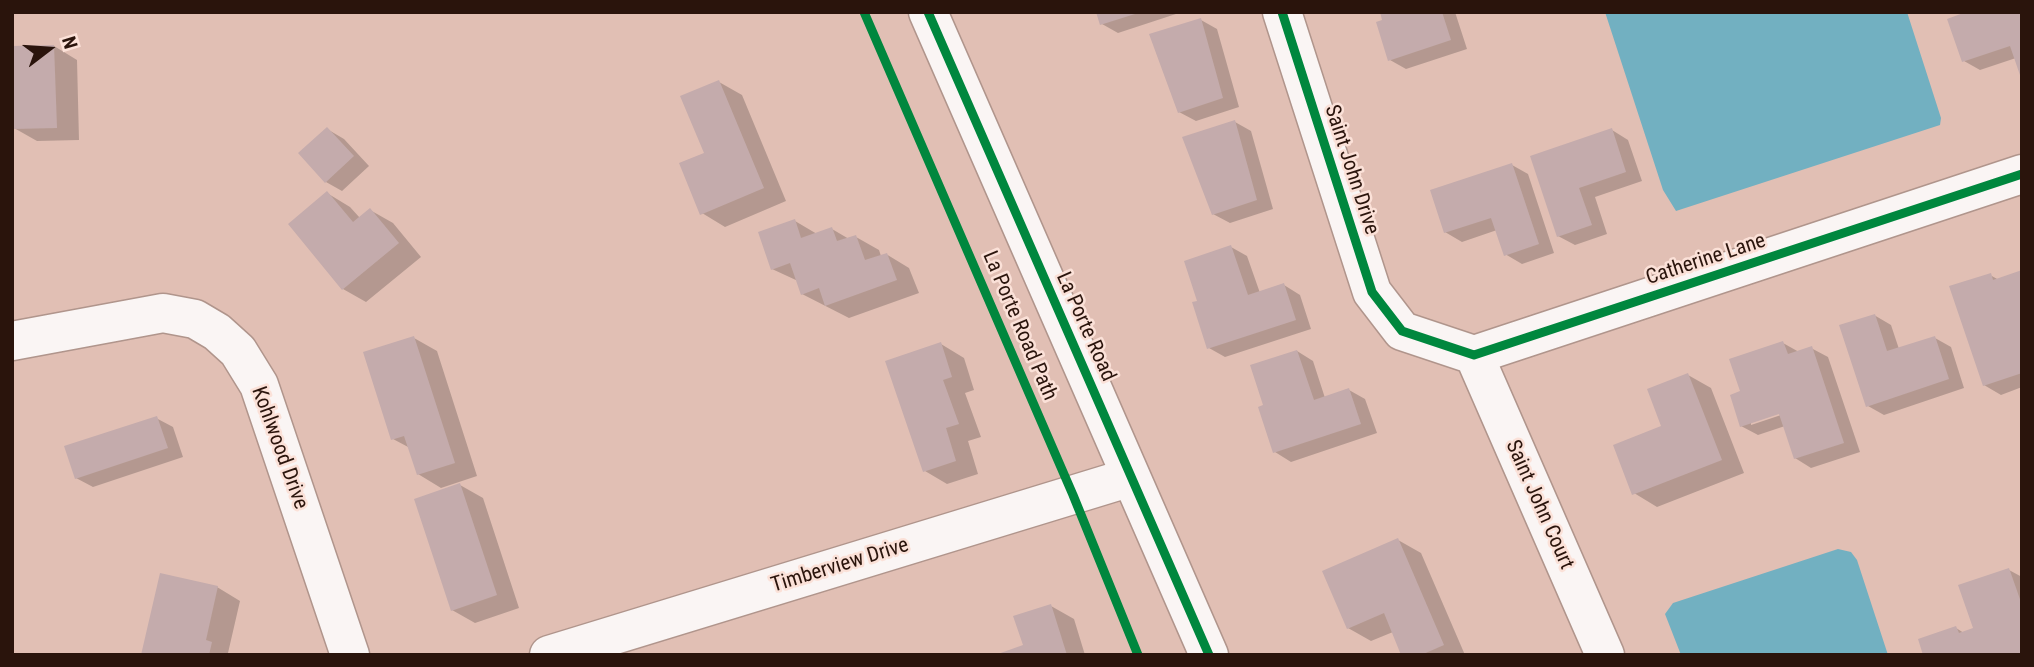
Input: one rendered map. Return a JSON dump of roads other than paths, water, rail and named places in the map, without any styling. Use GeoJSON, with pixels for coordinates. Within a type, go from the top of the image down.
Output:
{"type":"FeatureCollection","features":[{"type":"Feature","properties":{"kind":"street","name":"La Porte Road"},"geometry":{"type":"LineString","coordinates":[[928,12],[1209,655]]}},
{"type":"Feature","properties":{"kind":"street","name":"Saint John Drive"},"geometry":{"type":"LineString","coordinates":[[1282,12],[1372,292],[1402,331],[1474,355]]}},
{"type":"Feature","properties":{"kind":"street","name":"Catherine Lane"},"geometry":{"type":"LineString","coordinates":[[1474,355],[2022,174]]}},
{"type":"Feature","properties":{"kind":"street","name":"Kohlwood Drive"},"geometry":{"type":"LineString","coordinates":[[12,341],[163,313],[195,319],[217,332],[238,351],[259,385],[351,655]]}},
{"type":"Feature","properties":{"kind":"street","name":"Saint John Court"},"geometry":{"type":"LineString","coordinates":[[1474,355],[1605,655]]}},
{"type":"Feature","properties":{"kind":"street","name":"Timberview Drive"},"geometry":{"type":"LineString","coordinates":[[549,655],[1131,477]]}},
{"type":"Feature","properties":{"kind":"water"},"geometry":{"type":"Polygon","coordinates":[[[1605,12],[1907,12],[1941,118],[1940,125],[1676,211],[1663,190],[1605,12]]]}},
{"type":"Feature","properties":{"kind":"water"},"geometry":{"type":"Polygon","coordinates":[[[1838,549],[1851,552],[1857,560],[1888,655],[1681,655],[1665,614],[1673,603],[1838,549]]]}}]}
